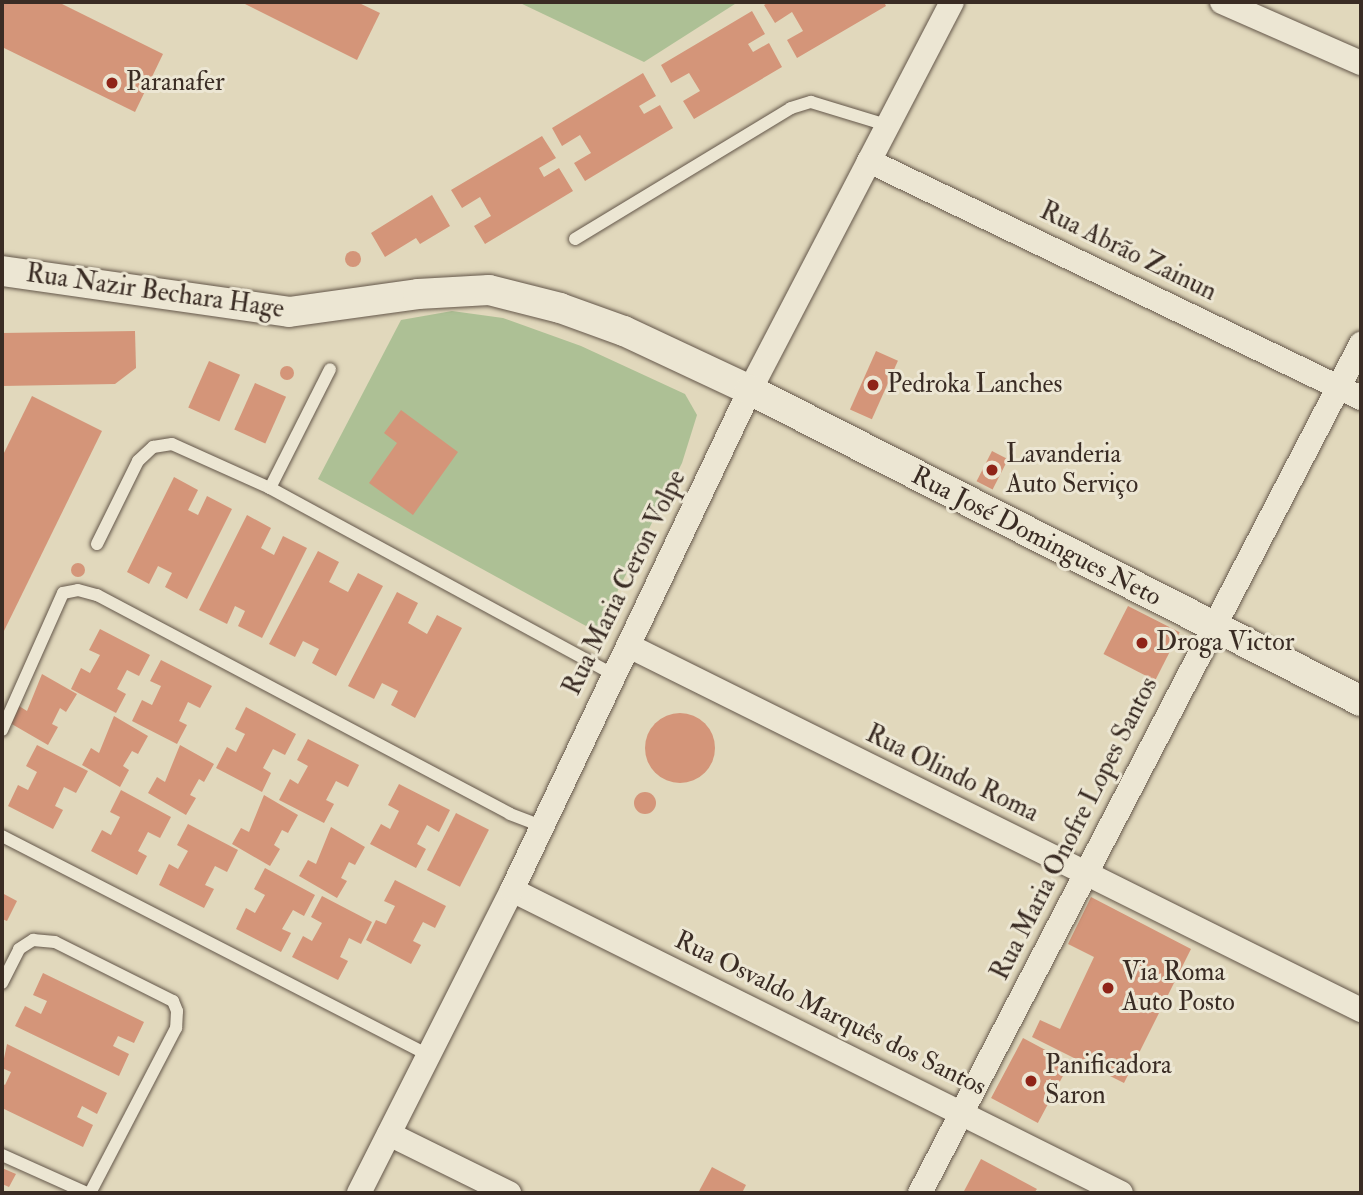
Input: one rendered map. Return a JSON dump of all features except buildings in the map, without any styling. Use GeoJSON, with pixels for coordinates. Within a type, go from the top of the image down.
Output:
{"type":"FeatureCollection","features":[{"type":"Feature","properties":{"kind":"street","name":"Rua Maria Ceron Volpe"},"geometry":{"type":"LineString","coordinates":[[359,1193],[512,890],[750,390],[952,2]]}},
{"type":"Feature","properties":{"kind":"street"},"geometry":{"type":"LineString","coordinates":[[1222,2],[1361,63]]}},
{"type":"Feature","properties":{"kind":"street","name":"Rua Abrão Zainun"},"geometry":{"type":"LineString","coordinates":[[869,161],[1361,398]]}},
{"type":"Feature","properties":{"kind":"street","name":"Rua Nazir Bechara Hage"},"geometry":{"type":"LineString","coordinates":[[2,271],[289,312],[418,294],[489,290],[561,308],[624,331],[750,390]]}},
{"type":"Feature","properties":{"kind":"street","name":"Rua Maria Onofre Lopes Santos"},"geometry":{"type":"LineString","coordinates":[[920,1193],[1361,344]]}},
{"type":"Feature","properties":{"kind":"street","name":"Rua José Domingues Neto"},"geometry":{"type":"LineString","coordinates":[[750,390],[1213,629],[1361,701]]}},
{"type":"Feature","properties":{"kind":"street","name":"Rua Olindo Roma"},"geometry":{"type":"LineString","coordinates":[[629,646],[1361,1010]]}},
{"type":"Feature","properties":{"kind":"street","name":"Rua Osvaldo Marquês dos Santos"},"geometry":{"type":"LineString","coordinates":[[512,890],[1121,1193]]}},
{"type":"Feature","properties":{"kind":"street"},"geometry":{"type":"LineString","coordinates":[[389,1134],[509,1193]]}},
{"type":"Feature","properties":{"kind":"lane"},"geometry":{"type":"LineString","coordinates":[[575,239],[791,108],[811,103],[886,125]]}},
{"type":"Feature","properties":{"kind":"lane"},"geometry":{"type":"LineString","coordinates":[[270,488],[330,369]]}},
{"type":"Feature","properties":{"kind":"lane"},"geometry":{"type":"LineString","coordinates":[[97,544],[138,461],[153,447],[172,444],[270,488],[614,674]]}},
{"type":"Feature","properties":{"kind":"lane"},"geometry":{"type":"LineString","coordinates":[[2,730],[63,593],[78,590],[97,595],[510,814],[541,826]]}},
{"type":"Feature","properties":{"kind":"lane"},"geometry":{"type":"LineString","coordinates":[[2,836],[428,1055]]}},
{"type":"Feature","properties":{"kind":"lane"},"geometry":{"type":"LineString","coordinates":[[2,983],[19,949],[33,940],[55,942],[173,1002],[177,1011],[176,1028],[89,1193],[2,1155]]}},
{"type":"Feature","properties":{"kind":"green space"},"geometry":{"type":"Polygon","coordinates":[[[518,2],[738,2],[644,62],[518,2]]]}},
{"type":"Feature","properties":{"kind":"green space"},"geometry":{"type":"Polygon","coordinates":[[[452,311],[503,318],[581,346],[685,394],[697,415],[682,463],[597,632],[318,479],[401,320],[452,311]]]}},
{"type":"Feature","properties":{"kind":"place","name":"Paranafer"},"geometry":{"type":"Point","coordinates":[112,83]}},
{"type":"Feature","properties":{"kind":"place","name":"Pedroka Lanches"},"geometry":{"type":"Point","coordinates":[873,385]}},
{"type":"Feature","properties":{"kind":"place","name":"Lavanderia Auto Serviço"},"geometry":{"type":"Point","coordinates":[992,470]}},
{"type":"Feature","properties":{"kind":"place","name":"Droga Victor"},"geometry":{"type":"Point","coordinates":[1142,643]}},
{"type":"Feature","properties":{"kind":"place","name":"Via Roma Auto Posto"},"geometry":{"type":"Point","coordinates":[1108,988]}},
{"type":"Feature","properties":{"kind":"place","name":"Panificadora Saron"},"geometry":{"type":"Point","coordinates":[1031,1081]}}]}
